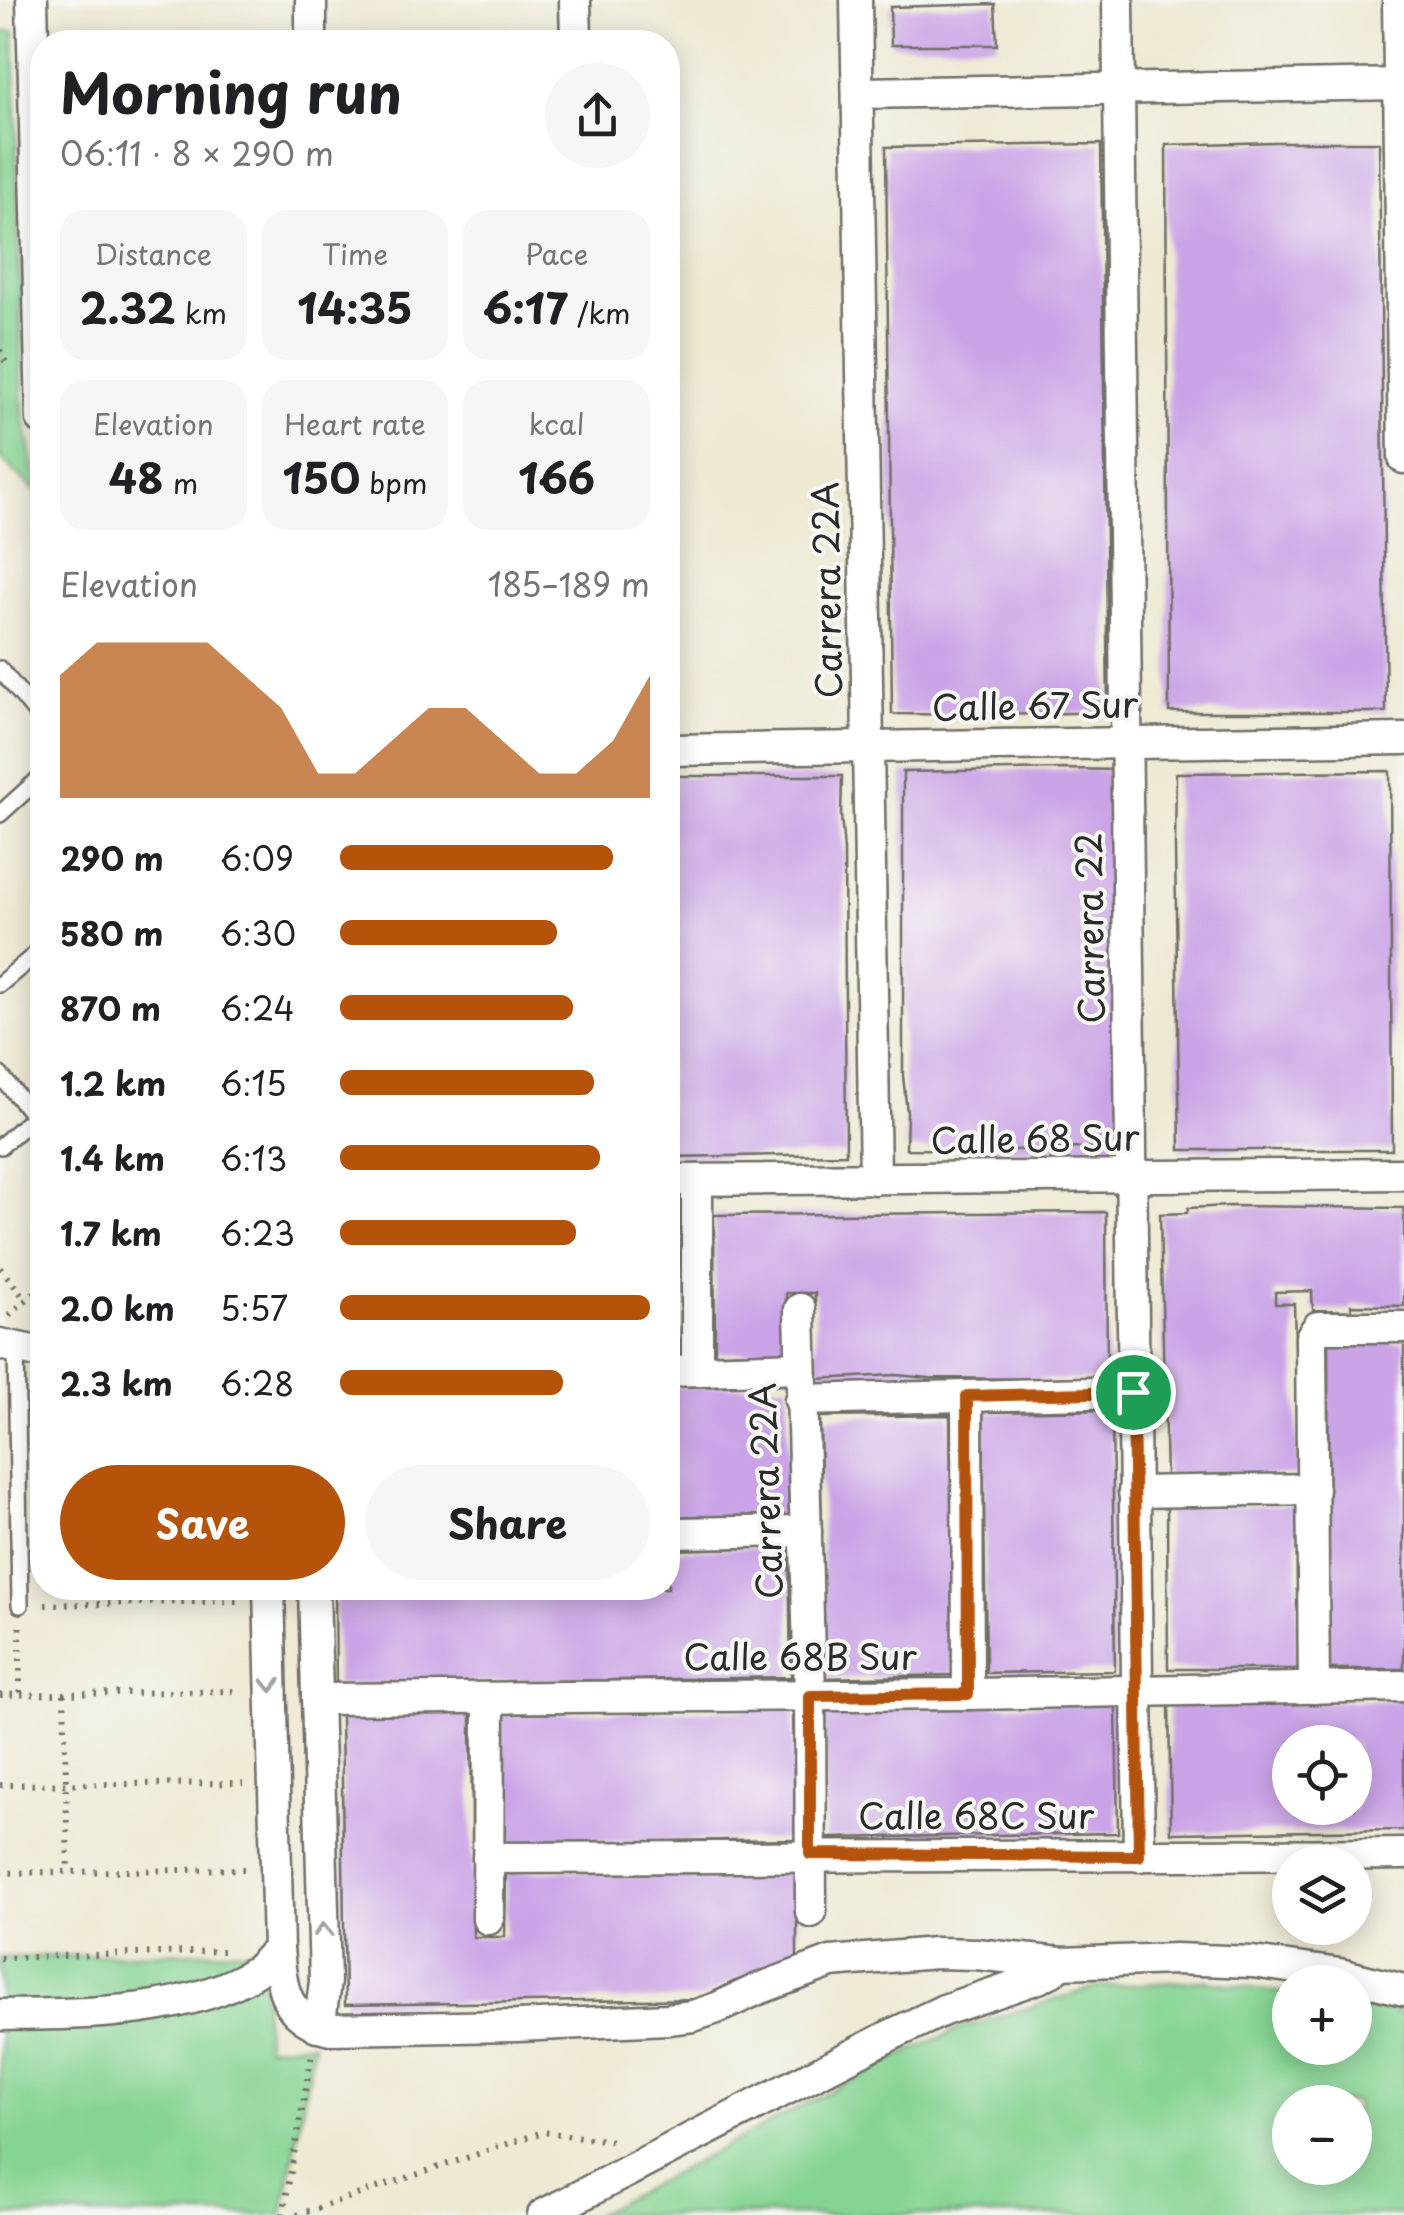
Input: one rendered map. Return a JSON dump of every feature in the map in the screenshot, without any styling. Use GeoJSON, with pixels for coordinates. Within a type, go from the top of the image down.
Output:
{"type":"FeatureCollection","features":[{"type":"Feature","properties":{"kind":"street"},"geometry":{"type":"LineString","coordinates":[[32,0],[33,30]]}},
{"type":"Feature","properties":{"kind":"street"},"geometry":{"type":"LineString","coordinates":[[311,0],[311,30]]}},
{"type":"Feature","properties":{"kind":"street"},"geometry":{"type":"LineString","coordinates":[[575,0],[576,30]]}},
{"type":"Feature","properties":{"kind":"street","name":"Carrera 22A"},"geometry":{"type":"LineString","coordinates":[[856,0],[875,1179]]}},
{"type":"Feature","properties":{"kind":"street","name":"Carrera 22"},"geometry":{"type":"LineString","coordinates":[[1118,0],[1139,1856]]}},
{"type":"Feature","properties":{"kind":"street"},"geometry":{"type":"LineString","coordinates":[[1398,0],[1404,458]]}},
{"type":"Feature","properties":{"kind":"street"},"geometry":{"type":"LineString","coordinates":[[858,93],[1401,84]]}},
{"type":"Feature","properties":{"kind":"street","name":"Calle 67 Sur"},"geometry":{"type":"LineString","coordinates":[[680,750],[1404,739]]}},
{"type":"Feature","properties":{"kind":"street","name":"Calle 68 Sur"},"geometry":{"type":"LineString","coordinates":[[682,1180],[1404,1174]]}},
{"type":"Feature","properties":{"kind":"street"},"geometry":{"type":"LineString","coordinates":[[682,1180],[682,1370],[801,1367]]}},
{"type":"Feature","properties":{"kind":"street","name":"Carrera 22A"},"geometry":{"type":"LineString","coordinates":[[800,1309],[810,1696],[810,1912]]}},
{"type":"Feature","properties":{"kind":"street"},"geometry":{"type":"LineString","coordinates":[[1314,1688],[1311,1338],[1318,1327],[1404,1328]]}},
{"type":"Feature","properties":{"kind":"street"},"geometry":{"type":"LineString","coordinates":[[800,1400],[1133,1392]]}},
{"type":"Feature","properties":{"kind":"street"},"geometry":{"type":"LineString","coordinates":[[967,1396],[968,1694]]}},
{"type":"Feature","properties":{"kind":"street"},"geometry":{"type":"LineString","coordinates":[[1134,1492],[1314,1490]]}},
{"type":"Feature","properties":{"kind":"street"},"geometry":{"type":"LineString","coordinates":[[680,1533],[806,1531]]}},
{"type":"Feature","properties":{"kind":"street"},"geometry":{"type":"LineString","coordinates":[[269,1600],[281,1977],[289,2004],[317,2026],[499,2026],[668,2019],[718,2008],[831,1962],[935,1953],[1061,1963],[1175,1958],[1252,1962],[1340,1974],[1404,1990]]}},
{"type":"Feature","properties":{"kind":"street"},"geometry":{"type":"LineString","coordinates":[[314,1600],[325,1982],[317,2026]]}},
{"type":"Feature","properties":{"kind":"street","name":"Calle 68B Sur"},"geometry":{"type":"LineString","coordinates":[[317,1699],[1404,1686]]}},
{"type":"Feature","properties":{"kind":"street"},"geometry":{"type":"LineString","coordinates":[[488,1919],[490,1698]]}},
{"type":"Feature","properties":{"kind":"street","name":"Calle 68C Sur"},"geometry":{"type":"LineString","coordinates":[[488,1858],[1404,1854]]}},
{"type":"Feature","properties":{"kind":"street"},"geometry":{"type":"LineString","coordinates":[[0,2015],[154,2007],[230,1984],[258,1970],[278,1950]]}},
{"type":"Feature","properties":{"kind":"street"},"geometry":{"type":"LineString","coordinates":[[543,2215],[902,2030],[960,2004],[1038,1978],[1061,1963]]}},
{"type":"Feature","properties":{"kind":"lane"},"geometry":{"type":"LineString","coordinates":[[0,669],[30,705]]}},
{"type":"Feature","properties":{"kind":"lane"},"geometry":{"type":"LineString","coordinates":[[0,814],[30,787]]}},
{"type":"Feature","properties":{"kind":"lane"},"geometry":{"type":"LineString","coordinates":[[0,984],[30,959]]}},
{"type":"Feature","properties":{"kind":"lane"},"geometry":{"type":"LineString","coordinates":[[0,1076],[30,1105]]}},
{"type":"Feature","properties":{"kind":"lane"},"geometry":{"type":"LineString","coordinates":[[0,1146],[30,1120]]}},
{"type":"Feature","properties":{"kind":"lane"},"geometry":{"type":"LineString","coordinates":[[15,1341],[20,1605]]}},
{"type":"Feature","properties":{"kind":"path"},"geometry":{"type":"LineString","coordinates":[[0,1268],[26,1300]]}},
{"type":"Feature","properties":{"kind":"path"},"geometry":{"type":"LineString","coordinates":[[15,1341],[30,1296]]}},
{"type":"Feature","properties":{"kind":"path"},"geometry":{"type":"LineString","coordinates":[[20,1695],[20,1605],[133,1600]]}},
{"type":"Feature","properties":{"kind":"path"},"geometry":{"type":"LineString","coordinates":[[0,1695],[271,1690]]}},
{"type":"Feature","properties":{"kind":"path"},"geometry":{"type":"LineString","coordinates":[[64,1694],[68,1872]]}},
{"type":"Feature","properties":{"kind":"path"},"geometry":{"type":"LineString","coordinates":[[0,1786],[274,1782]]}},
{"type":"Feature","properties":{"kind":"path"},"geometry":{"type":"LineString","coordinates":[[0,1874],[276,1868]]}},
{"type":"Feature","properties":{"kind":"path"},"geometry":{"type":"LineString","coordinates":[[0,1958],[224,1951]]}},
{"type":"Feature","properties":{"kind":"path"},"geometry":{"type":"LineString","coordinates":[[283,2215],[317,2026]]}},
{"type":"Feature","properties":{"kind":"path"},"geometry":{"type":"LineString","coordinates":[[297,2215],[543,2132],[616,2142]]}},
{"type":"Feature","properties":{"kind":"green space"},"geometry":{"type":"Polygon","coordinates":[[[14,31],[23,413],[30,448],[30,486],[0,458],[0,33],[14,31]]]}},
{"type":"Feature","properties":{"kind":"green space"},"geometry":{"type":"Polygon","coordinates":[[[262,1950],[266,2047],[314,2043],[283,2215],[0,2215],[0,1958],[262,1950]]]}},
{"type":"Feature","properties":{"kind":"green space"},"geometry":{"type":"Polygon","coordinates":[[[1203,1980],[1272,1991],[1272,2065],[1372,2065],[1372,2008],[1404,2013],[1404,2215],[594,2215],[890,2060],[959,2029],[1097,1987],[1203,1980]]]}},
{"type":"Feature","properties":{"kind":"building"},"geometry":{"type":"Polygon","coordinates":[[[995,4],[997,45],[891,45],[890,7],[995,4]]]}},
{"type":"Feature","properties":{"kind":"building"},"geometry":{"type":"Polygon","coordinates":[[[1379,142],[1386,712],[1169,712],[1166,145],[1379,142]]]}},
{"type":"Feature","properties":{"kind":"building"},"geometry":{"type":"Polygon","coordinates":[[[1101,144],[1108,712],[892,714],[886,147],[1101,144]]]}},
{"type":"Feature","properties":{"kind":"building"},"geometry":{"type":"Polygon","coordinates":[[[1119,770],[1121,1147],[906,1149],[903,772],[1119,770]]]}},
{"type":"Feature","properties":{"kind":"building"},"geometry":{"type":"Polygon","coordinates":[[[1390,771],[1392,1150],[1180,1150],[1176,773],[1390,771]]]}},
{"type":"Feature","properties":{"kind":"building"},"geometry":{"type":"Polygon","coordinates":[[[680,776],[842,776],[846,1154],[680,1157],[680,776]]]}},
{"type":"Feature","properties":{"kind":"building"},"geometry":{"type":"Polygon","coordinates":[[[1231,1206],[1404,1208],[1404,1306],[1351,1305],[1352,1311],[1313,1310],[1312,1291],[1275,1292],[1275,1304],[1294,1304],[1298,1475],[1166,1479],[1160,1214],[1231,1206]]]}},
{"type":"Feature","properties":{"kind":"building"},"geometry":{"type":"Polygon","coordinates":[[[1106,1212],[1107,1380],[896,1375],[816,1379],[815,1293],[786,1293],[786,1352],[715,1353],[714,1215],[1106,1212]]]}},
{"type":"Feature","properties":{"kind":"building"},"geometry":{"type":"Polygon","coordinates":[[[1328,1342],[1404,1342],[1404,1669],[1329,1669],[1328,1342]]]}},
{"type":"Feature","properties":{"kind":"building"},"geometry":{"type":"Polygon","coordinates":[[[787,1385],[789,1515],[680,1517],[680,1387],[787,1385]]]}},
{"type":"Feature","properties":{"kind":"building"},"geometry":{"type":"Polygon","coordinates":[[[1112,1410],[1115,1671],[986,1673],[983,1412],[1112,1410]]]}},
{"type":"Feature","properties":{"kind":"building"},"geometry":{"type":"Polygon","coordinates":[[[950,1415],[953,1675],[824,1678],[820,1417],[950,1415]]]}},
{"type":"Feature","properties":{"kind":"building"},"geometry":{"type":"Polygon","coordinates":[[[1297,1505],[1298,1669],[1168,1669],[1167,1507],[1297,1505]]]}},
{"type":"Feature","properties":{"kind":"building"},"geometry":{"type":"Polygon","coordinates":[[[789,1547],[791,1677],[336,1685],[335,1600],[680,1600],[680,1550],[789,1547]]]}},
{"type":"Feature","properties":{"kind":"building"},"geometry":{"type":"Polygon","coordinates":[[[1404,1700],[1404,1830],[1171,1833],[1169,1704],[1404,1700]]]}},
{"type":"Feature","properties":{"kind":"building"},"geometry":{"type":"Polygon","coordinates":[[[1116,1703],[1118,1833],[825,1838],[824,1708],[1116,1703]]]}},
{"type":"Feature","properties":{"kind":"building"},"geometry":{"type":"Polygon","coordinates":[[[793,1709],[795,1839],[503,1844],[501,1714],[793,1709]]]}},
{"type":"Feature","properties":{"kind":"building"},"geometry":{"type":"Polygon","coordinates":[[[471,1710],[473,1937],[505,1937],[506,1872],[797,1867],[797,1960],[733,1982],[701,1999],[345,2005],[341,1712],[471,1710]]]}},
{"type":"Feature","properties":{"kind":"route"},"geometry":{"type":"LineString","coordinates":[[1133,1392],[1139,1856],[810,1854],[810,1696],[968,1694],[967,1396],[1133,1392]]}}]}
